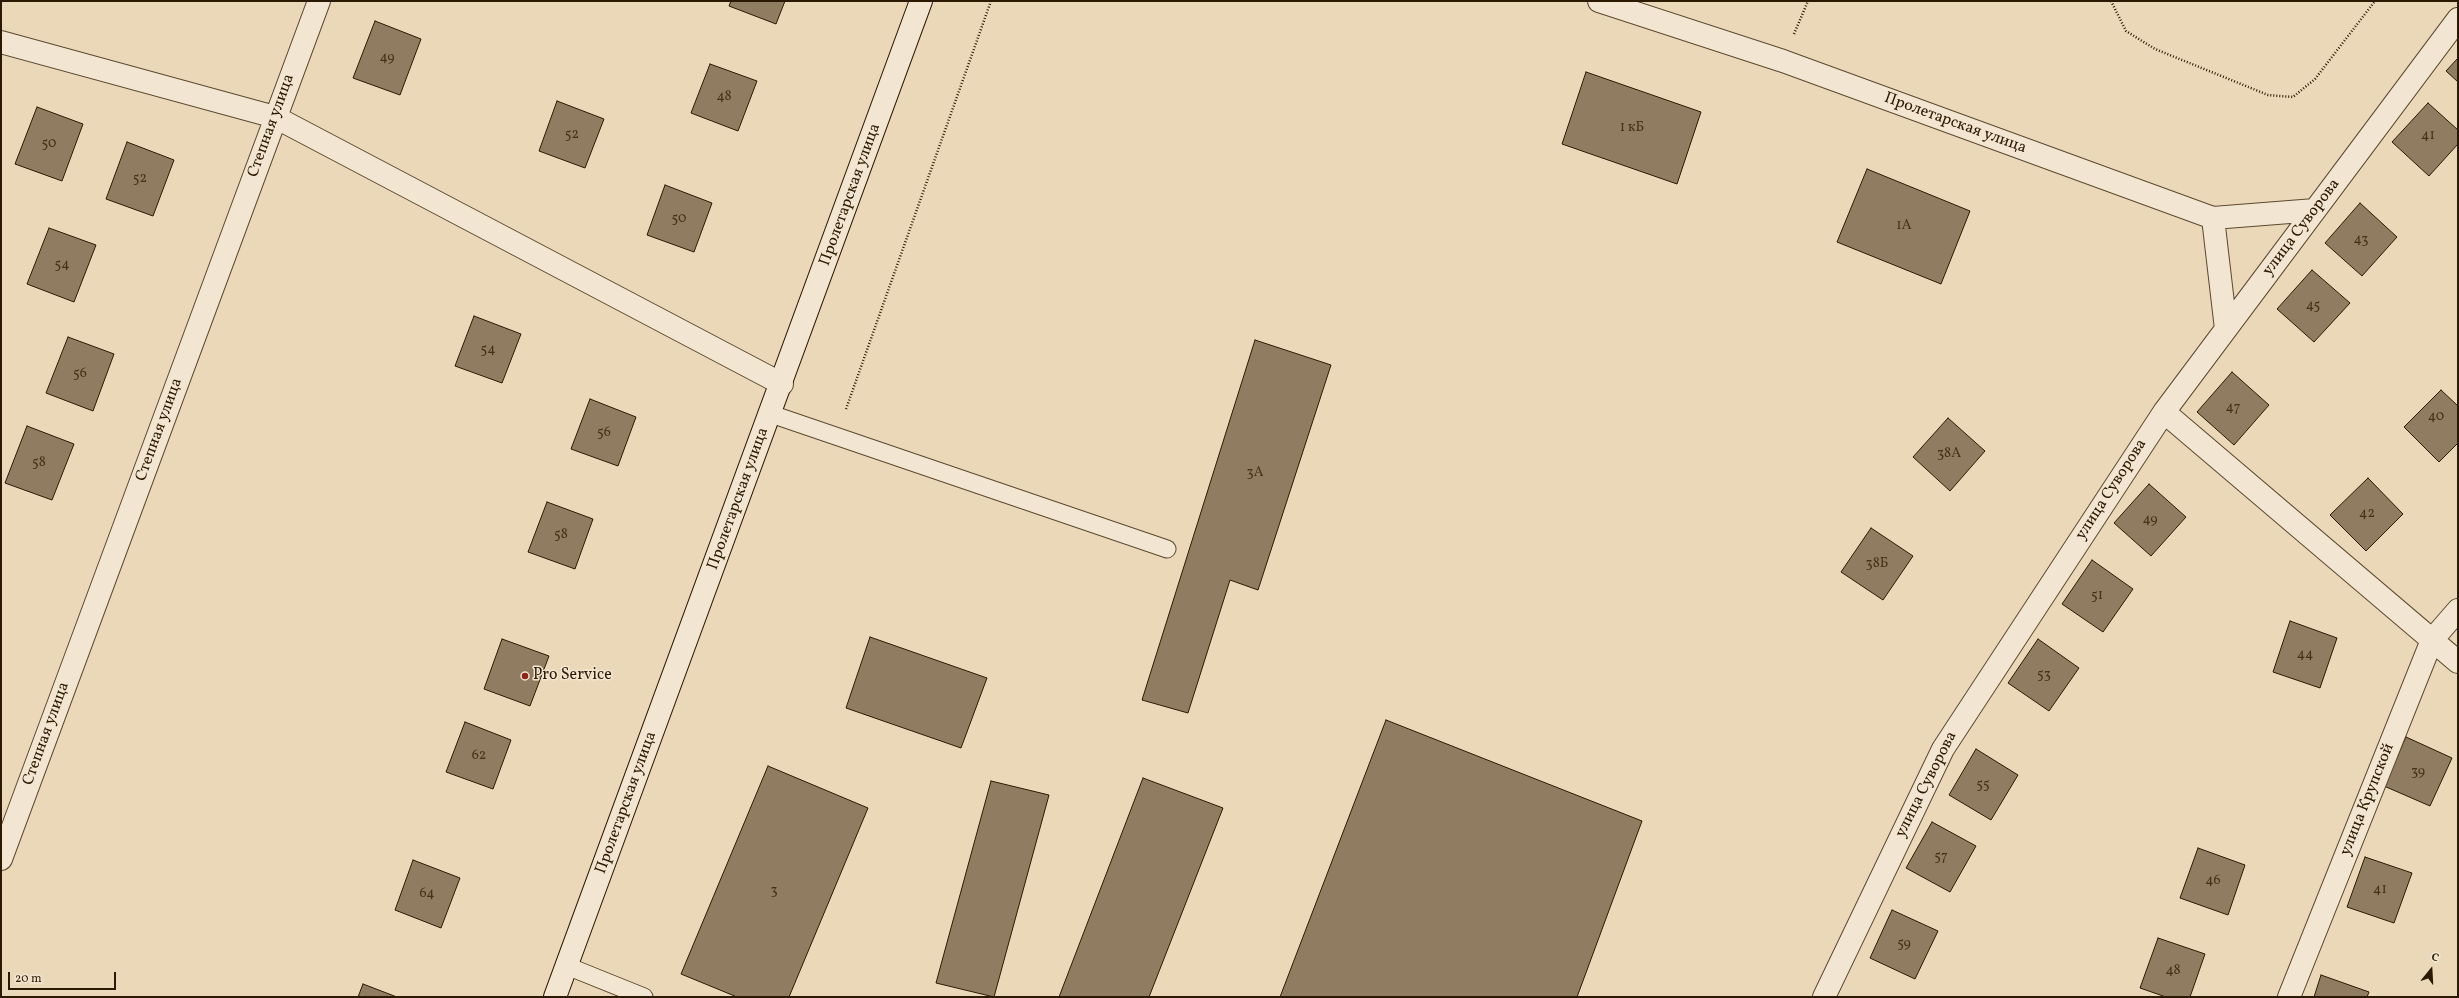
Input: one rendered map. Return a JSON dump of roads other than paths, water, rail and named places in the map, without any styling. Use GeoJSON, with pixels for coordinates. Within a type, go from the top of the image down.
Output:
{"type":"FeatureCollection","features":[{"type":"Feature","properties":{"kind":"street","name":"Степная улица"},"geometry":{"type":"LineString","coordinates":[[1,859],[319,1]]}},
{"type":"Feature","properties":{"kind":"street","name":"Пролетарская улица"},"geometry":{"type":"LineString","coordinates":[[555,997],[771,414],[921,1]]}},
{"type":"Feature","properties":{"kind":"street","name":"Пролетарская улица"},"geometry":{"type":"LineString","coordinates":[[1599,1],[1783,61],[2213,218],[2315,210]]}},
{"type":"Feature","properties":{"kind":"street","name":"улица Суворова"},"geometry":{"type":"LineString","coordinates":[[1824,997],[1943,749],[2164,412],[2458,19]]}},
{"type":"Feature","properties":{"kind":"street"},"geometry":{"type":"LineString","coordinates":[[1,42],[275,117],[782,384]]}},
{"type":"Feature","properties":{"kind":"street"},"geometry":{"type":"LineString","coordinates":[[2213,218],[2226,329]]}},
{"type":"Feature","properties":{"kind":"street"},"geometry":{"type":"LineString","coordinates":[[2164,412],[2458,662]]}},
{"type":"Feature","properties":{"kind":"street","name":"улица Крупской"},"geometry":{"type":"LineString","coordinates":[[2288,997],[2432,640],[2458,610]]}},
{"type":"Feature","properties":{"kind":"lane"},"geometry":{"type":"LineString","coordinates":[[771,414],[1167,549]]}},
{"type":"Feature","properties":{"kind":"lane"},"geometry":{"type":"LineString","coordinates":[[567,966],[644,997]]}},
{"type":"Feature","properties":{"kind":"place","name":"Pro Service"},"geometry":{"type":"Point","coordinates":[525,676]}}]}
